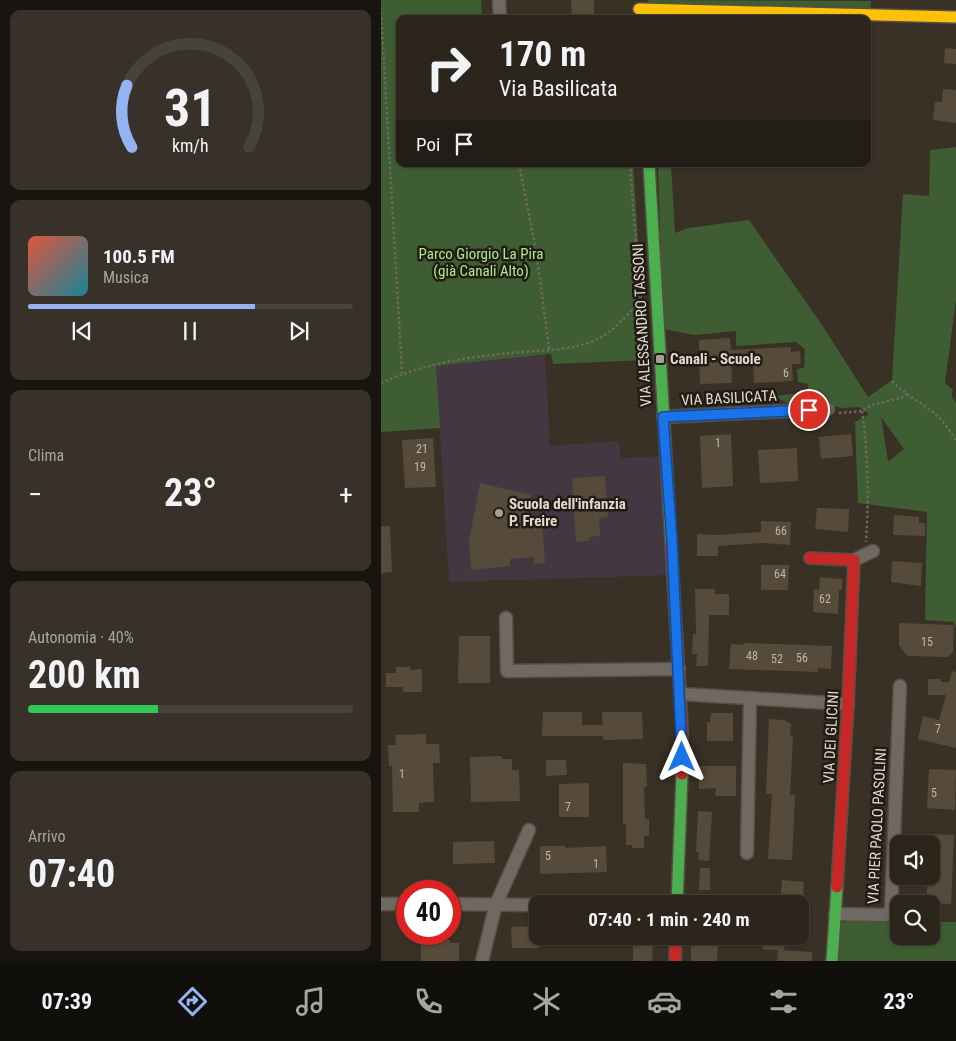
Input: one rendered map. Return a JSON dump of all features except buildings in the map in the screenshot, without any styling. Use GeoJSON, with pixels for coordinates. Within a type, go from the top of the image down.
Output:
{"type":"FeatureCollection","features":[{"type":"Feature","properties":{"kind":"street"},"geometry":{"type":"LineString","coordinates":[[499,0],[500,15]]}},
{"type":"Feature","properties":{"kind":"street"},"geometry":{"type":"LineString","coordinates":[[639,9],[956,17]]}},
{"type":"Feature","properties":{"kind":"street","name":"VIA ALESSANDRO TASSONI"},"geometry":{"type":"LineString","coordinates":[[649,167],[680,694],[682,772],[677,895]]}},
{"type":"Feature","properties":{"kind":"street","name":"VIA BASILICATA"},"geometry":{"type":"LineString","coordinates":[[663,417],[828,409]]}},
{"type":"Feature","properties":{"kind":"street"},"geometry":{"type":"LineString","coordinates":[[810,558],[864,555]]}},
{"type":"Feature","properties":{"kind":"street","name":"VIA DEI GLICINI"},"geometry":{"type":"LineString","coordinates":[[832,961],[848,704],[864,555]]}},
{"type":"Feature","properties":{"kind":"street"},"geometry":{"type":"LineString","coordinates":[[506,618],[507,671],[679,669]]}},
{"type":"Feature","properties":{"kind":"street","name":"VIA PIER PAOLO PASOLINI"},"geometry":{"type":"LineString","coordinates":[[835,914],[885,915],[891,911],[900,686]]}},
{"type":"Feature","properties":{"kind":"street"},"geometry":{"type":"LineString","coordinates":[[680,694],[848,704]]}},
{"type":"Feature","properties":{"kind":"street"},"geometry":{"type":"LineString","coordinates":[[747,853],[751,698]]}},
{"type":"Feature","properties":{"kind":"street"},"geometry":{"type":"LineString","coordinates":[[482,961],[496,904],[529,830]]}},
{"type":"Feature","properties":{"kind":"street"},"geometry":{"type":"LineString","coordinates":[[381,904],[396,904]]}},
{"type":"Feature","properties":{"kind":"street"},"geometry":{"type":"LineString","coordinates":[[461,904],[529,905]]}},
{"type":"Feature","properties":{"kind":"street"},"geometry":{"type":"LineString","coordinates":[[675,961],[676,945]]}},
{"type":"Feature","properties":{"kind":"path"},"geometry":{"type":"LineString","coordinates":[[381,12],[402,373]]}},
{"type":"Feature","properties":{"kind":"path"},"geometry":{"type":"LineString","coordinates":[[520,167],[536,250],[549,349]]}},
{"type":"Feature","properties":{"kind":"path"},"geometry":{"type":"LineString","coordinates":[[630,167],[642,330]]}},
{"type":"Feature","properties":{"kind":"path"},"geometry":{"type":"LineString","coordinates":[[381,383],[402,373],[435,363],[585,345],[607,335],[655,288]]}},
{"type":"Feature","properties":{"kind":"path"},"geometry":{"type":"LineString","coordinates":[[892,380],[920,405],[935,413],[956,441]]}},
{"type":"Feature","properties":{"kind":"path"},"geometry":{"type":"LineString","coordinates":[[828,409],[841,413],[862,411],[871,405],[901,398],[907,394]]}},
{"type":"Feature","properties":{"kind":"path"},"geometry":{"type":"LineString","coordinates":[[862,411],[867,447],[869,500],[864,555]]}},
{"type":"Feature","properties":{"kind":"shaded area","name":"Scuola dell'infanzia P. Freire"},"geometry":{"type":"Polygon","coordinates":[[[545,355],[550,446],[619,441],[621,458],[666,456],[673,575],[449,582],[436,366],[545,355]]]}},
{"type":"Feature","properties":{"kind":"green space","name":"Parco Giorgio La Pira (già Canali Alto)"},"geometry":{"type":"Polygon","coordinates":[[[381,0],[481,0],[482,15],[396,15],[396,167],[633,167],[646,360],[553,364],[551,354],[436,366],[440,428],[381,432],[381,0]]]}},
{"type":"Feature","properties":{"kind":"green space"},"geometry":{"type":"Polygon","coordinates":[[[648,0],[871,1],[870,14],[649,9],[648,0]]]}},
{"type":"Feature","properties":{"kind":"green space"},"geometry":{"type":"Polygon","coordinates":[[[956,147],[956,300],[945,383],[953,390],[952,396],[956,402],[956,629],[954,622],[925,620],[927,512],[858,503],[855,422],[869,414],[859,407],[842,408],[828,405],[792,406],[775,396],[808,392],[808,384],[798,382],[797,369],[804,368],[805,349],[796,342],[736,346],[736,331],[695,335],[663,329],[658,167],[671,167],[675,233],[688,228],[749,220],[822,325],[868,397],[892,380],[903,194],[929,196],[930,150],[956,147]],[[881,417],[888,461],[904,449],[881,417]]]}},
{"type":"Feature","properties":{"kind":"green space"},"geometry":{"type":"Polygon","coordinates":[[[840,922],[890,922],[890,945],[940,945],[940,922],[956,922],[956,961],[839,961],[840,922]]]}},
{"type":"Feature","properties":{"kind":"traffic: fast"},"geometry":{"type":"LineString","coordinates":[[649,167],[671,543]]}},
{"type":"Feature","properties":{"kind":"traffic: fast"},"geometry":{"type":"LineString","coordinates":[[677,895],[682,774]]}},
{"type":"Feature","properties":{"kind":"traffic: fast"},"geometry":{"type":"LineString","coordinates":[[832,961],[837,887]]}},
{"type":"Feature","properties":{"kind":"traffic: slow"},"geometry":{"type":"LineString","coordinates":[[639,9],[956,17]]}},
{"type":"Feature","properties":{"kind":"traffic: jam"},"geometry":{"type":"LineString","coordinates":[[671,543],[682,728],[682,774]]}},
{"type":"Feature","properties":{"kind":"traffic: jam"},"geometry":{"type":"LineString","coordinates":[[810,558],[854,560],[837,887]]}},
{"type":"Feature","properties":{"kind":"traffic: jam"},"geometry":{"type":"LineString","coordinates":[[675,961],[676,945]]}},
{"type":"Feature","properties":{"kind":"place","name":"Canali - Scuole"},"geometry":{"type":"Point","coordinates":[660,359]}},
{"type":"Feature","properties":{"kind":"place","name":"Scuola dell'infanzia P. Freire"},"geometry":{"type":"Point","coordinates":[499,513]}},
{"type":"Feature","properties":{"kind":"route"},"geometry":{"type":"LineString","coordinates":[[682,757],[672,541],[663,417],[809,410]]}}]}
